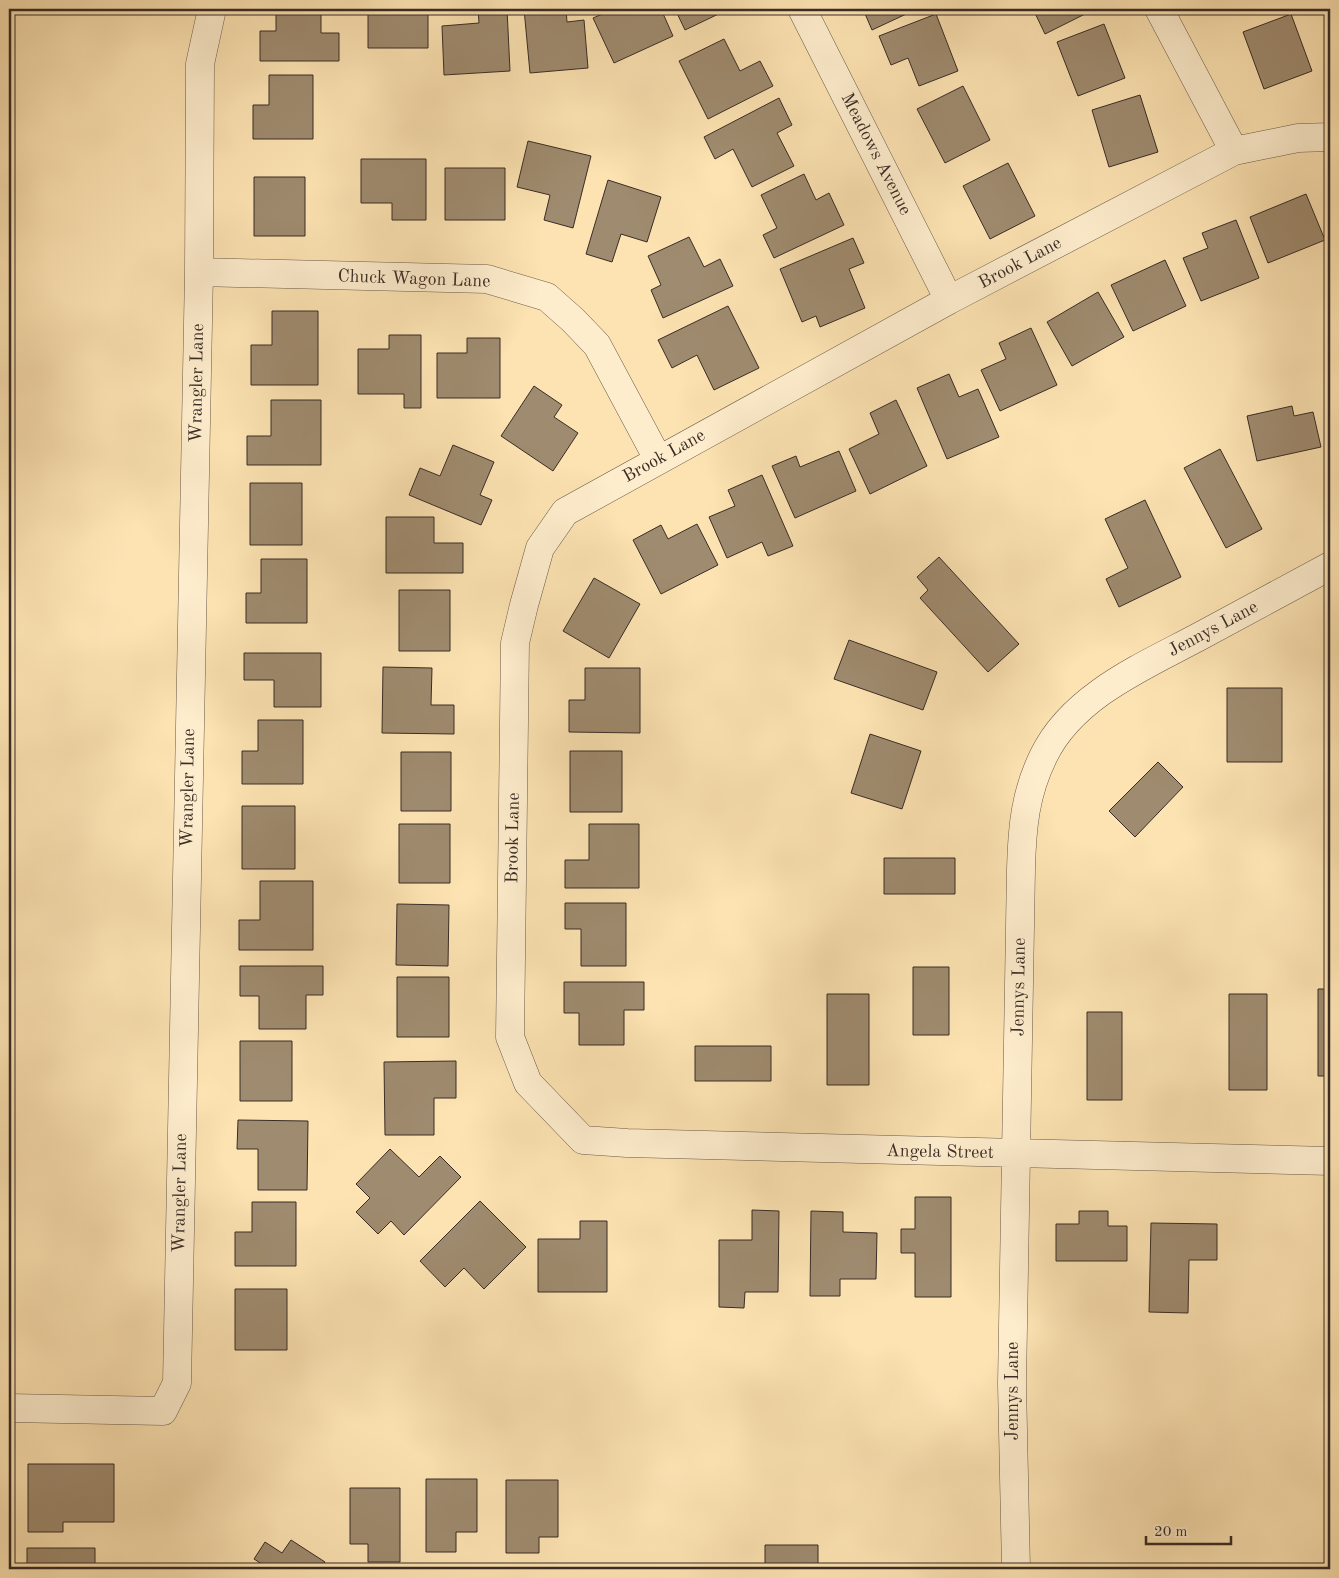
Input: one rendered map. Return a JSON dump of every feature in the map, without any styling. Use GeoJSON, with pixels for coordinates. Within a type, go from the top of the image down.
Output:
{"type":"FeatureCollection","features":[{"type":"Feature","properties":{"kind":"street","name":"Wrangler Lane"},"geometry":{"type":"LineString","coordinates":[[9,1408],[163,1411],[177,1383],[199,272],[200,64],[212,9]]}},
{"type":"Feature","properties":{"kind":"street","name":"Meadows Avenue"},"geometry":{"type":"LineString","coordinates":[[802,9],[949,300]]}},
{"type":"Feature","properties":{"kind":"street"},"geometry":{"type":"LineString","coordinates":[[1159,9],[1234,151]]}},
{"type":"Feature","properties":{"kind":"street","name":"Brook Lane"},"geometry":{"type":"LineString","coordinates":[[559,1116],[528,1083],[510,1037],[515,643],[540,548],[565,512],[949,300],[1234,151],[1298,138],[1330,137]]}},
{"type":"Feature","properties":{"kind":"street","name":"Chuck Wagon Lane"},"geometry":{"type":"LineString","coordinates":[[199,272],[486,279],[548,296],[597,345],[658,459]]}},
{"type":"Feature","properties":{"kind":"street","name":"Jennys Lane"},"geometry":{"type":"LineString","coordinates":[[1016,1569],[1012,1384],[1022,830],[1029,792],[1044,754],[1068,721],[1109,685],[1330,566]]}},
{"type":"Feature","properties":{"kind":"street","name":"Angela Street"},"geometry":{"type":"LineString","coordinates":[[559,1116],[583,1140],[646,1144],[1330,1161]]}},
{"type":"Feature","properties":{"kind":"building"},"geometry":{"type":"Polygon","coordinates":[[[276,9],[321,9],[321,33],[339,33],[339,61],[260,61],[260,31],[276,31],[276,9]]]}},
{"type":"Feature","properties":{"kind":"building"},"geometry":{"type":"Polygon","coordinates":[[[368,9],[428,9],[428,48],[368,48],[368,9]]]}},
{"type":"Feature","properties":{"kind":"building"},"geometry":{"type":"Polygon","coordinates":[[[478,9],[507,9],[510,71],[444,75],[442,26],[479,23],[478,9]]]}},
{"type":"Feature","properties":{"kind":"building"},"geometry":{"type":"Polygon","coordinates":[[[524,9],[566,9],[567,22],[584,20],[588,68],[530,73],[524,9]]]}},
{"type":"Feature","properties":{"kind":"building"},"geometry":{"type":"Polygon","coordinates":[[[614,9],[661,9],[673,36],[614,63],[593,18],[614,9]]]}},
{"type":"Feature","properties":{"kind":"building"},"geometry":{"type":"Polygon","coordinates":[[[675,9],[729,9],[685,30],[675,9]]]}},
{"type":"Feature","properties":{"kind":"building"},"geometry":{"type":"Polygon","coordinates":[[[863,9],[917,9],[872,30],[863,9]]]}},
{"type":"Feature","properties":{"kind":"building"},"geometry":{"type":"Polygon","coordinates":[[[1033,9],[1090,9],[1091,11],[1045,34],[1033,9]]]}},
{"type":"Feature","properties":{"kind":"building"},"geometry":{"type":"Polygon","coordinates":[[[936,14],[958,71],[919,86],[908,58],[891,65],[879,36],[936,14]]]}},
{"type":"Feature","properties":{"kind":"building"},"geometry":{"type":"Polygon","coordinates":[[[1291,14],[1312,71],[1264,89],[1243,32],[1291,14]]]}},
{"type":"Feature","properties":{"kind":"building"},"geometry":{"type":"Polygon","coordinates":[[[1104,24],[1125,78],[1078,96],[1057,42],[1104,24]]]}},
{"type":"Feature","properties":{"kind":"building"},"geometry":{"type":"Polygon","coordinates":[[[724,39],[740,71],[760,61],[773,86],[708,119],[679,61],[724,39]]]}},
{"type":"Feature","properties":{"kind":"building"},"geometry":{"type":"Polygon","coordinates":[[[269,75],[313,75],[313,139],[253,139],[253,105],[269,105],[269,75]]]}},
{"type":"Feature","properties":{"kind":"building"},"geometry":{"type":"Polygon","coordinates":[[[963,86],[990,140],[945,163],[917,109],[963,86]]]}},
{"type":"Feature","properties":{"kind":"building"},"geometry":{"type":"Polygon","coordinates":[[[1140,95],[1158,152],[1109,167],[1092,110],[1140,95]]]}},
{"type":"Feature","properties":{"kind":"building"},"geometry":{"type":"Polygon","coordinates":[[[779,98],[792,125],[777,133],[794,166],[752,187],[733,149],[715,159],[704,137],[779,98]]]}},
{"type":"Feature","properties":{"kind":"building"},"geometry":{"type":"Polygon","coordinates":[[[528,141],[591,156],[573,228],[544,220],[550,195],[517,187],[528,141]]]}},
{"type":"Feature","properties":{"kind":"building"},"geometry":{"type":"Polygon","coordinates":[[[361,159],[426,159],[426,220],[392,220],[392,203],[361,203],[361,159]]]}},
{"type":"Feature","properties":{"kind":"building"},"geometry":{"type":"Polygon","coordinates":[[[1008,163],[1035,216],[990,239],[963,186],[1008,163]]]}},
{"type":"Feature","properties":{"kind":"building"},"geometry":{"type":"Polygon","coordinates":[[[445,168],[505,168],[505,220],[445,220],[445,168]]]}},
{"type":"Feature","properties":{"kind":"building"},"geometry":{"type":"Polygon","coordinates":[[[804,174],[816,200],[829,193],[844,225],[774,258],[763,235],[777,228],[761,195],[804,174]]]}},
{"type":"Feature","properties":{"kind":"building"},"geometry":{"type":"Polygon","coordinates":[[[254,177],[305,177],[305,236],[254,236],[254,177]]]}},
{"type":"Feature","properties":{"kind":"building"},"geometry":{"type":"Polygon","coordinates":[[[608,180],[661,197],[647,242],[621,234],[612,262],[586,254],[608,180]]]}},
{"type":"Feature","properties":{"kind":"building"},"geometry":{"type":"Polygon","coordinates":[[[1306,194],[1325,240],[1268,263],[1250,217],[1306,194]]]}},
{"type":"Feature","properties":{"kind":"building"},"geometry":{"type":"Polygon","coordinates":[[[1236,220],[1259,278],[1201,301],[1183,258],[1208,248],[1202,233],[1236,220]]]}},
{"type":"Feature","properties":{"kind":"building"},"geometry":{"type":"Polygon","coordinates":[[[689,237],[704,267],[720,259],[733,286],[663,318],[651,290],[661,285],[648,256],[689,237]]]}},
{"type":"Feature","properties":{"kind":"building"},"geometry":{"type":"Polygon","coordinates":[[[853,238],[864,263],[849,269],[865,308],[820,327],[816,316],[802,322],[780,269],[853,238]]]}},
{"type":"Feature","properties":{"kind":"building"},"geometry":{"type":"Polygon","coordinates":[[[1165,260],[1186,306],[1133,331],[1111,285],[1165,260]]]}},
{"type":"Feature","properties":{"kind":"building"},"geometry":{"type":"Polygon","coordinates":[[[1098,292],[1124,337],[1072,366],[1047,322],[1098,292]]]}},
{"type":"Feature","properties":{"kind":"building"},"geometry":{"type":"Polygon","coordinates":[[[728,306],[759,368],[714,390],[697,355],[672,368],[658,340],[728,306]]]}},
{"type":"Feature","properties":{"kind":"building"},"geometry":{"type":"Polygon","coordinates":[[[272,311],[318,311],[318,385],[251,385],[251,345],[272,345],[272,311]]]}},
{"type":"Feature","properties":{"kind":"building"},"geometry":{"type":"Polygon","coordinates":[[[1031,328],[1057,385],[1000,411],[981,370],[1006,359],[999,343],[1031,328]]]}},
{"type":"Feature","properties":{"kind":"building"},"geometry":{"type":"Polygon","coordinates":[[[389,335],[421,335],[421,408],[404,408],[404,394],[358,394],[358,349],[389,349],[389,335]]]}},
{"type":"Feature","properties":{"kind":"building"},"geometry":{"type":"Polygon","coordinates":[[[467,338],[500,338],[500,398],[437,398],[437,353],[467,353],[467,338]]]}},
{"type":"Feature","properties":{"kind":"building"},"geometry":{"type":"Polygon","coordinates":[[[949,374],[959,397],[978,389],[999,437],[947,459],[917,388],[949,374]]]}},
{"type":"Feature","properties":{"kind":"building"},"geometry":{"type":"Polygon","coordinates":[[[534,386],[562,405],[554,417],[578,433],[553,471],[501,436],[534,386]]]}},
{"type":"Feature","properties":{"kind":"building"},"geometry":{"type":"Polygon","coordinates":[[[271,400],[321,400],[321,465],[247,465],[247,436],[271,436],[271,400]]]}},
{"type":"Feature","properties":{"kind":"building"},"geometry":{"type":"Polygon","coordinates":[[[896,400],[927,466],[870,494],[849,449],[879,434],[870,413],[896,400]]]}},
{"type":"Feature","properties":{"kind":"building"},"geometry":{"type":"Polygon","coordinates":[[[1292,406],[1294,416],[1313,412],[1321,447],[1257,461],[1247,416],[1292,406]]]}},
{"type":"Feature","properties":{"kind":"building"},"geometry":{"type":"Polygon","coordinates":[[[453,445],[494,462],[480,495],[492,500],[481,525],[409,495],[420,468],[440,476],[453,445]]]}},
{"type":"Feature","properties":{"kind":"building"},"geometry":{"type":"Polygon","coordinates":[[[1220,449],[1262,529],[1226,548],[1184,468],[1220,449]]]}},
{"type":"Feature","properties":{"kind":"building"},"geometry":{"type":"Polygon","coordinates":[[[839,451],[856,491],[795,518],[772,466],[796,456],[800,467],[839,451]]]}},
{"type":"Feature","properties":{"kind":"building"},"geometry":{"type":"Polygon","coordinates":[[[762,475],[793,546],[768,556],[762,542],[727,558],[709,517],[735,506],[728,490],[762,475]]]}},
{"type":"Feature","properties":{"kind":"building"},"geometry":{"type":"Polygon","coordinates":[[[250,483],[302,483],[302,545],[250,545],[250,483]]]}},
{"type":"Feature","properties":{"kind":"building"},"geometry":{"type":"Polygon","coordinates":[[[1145,500],[1181,577],[1119,607],[1106,579],[1128,568],[1105,519],[1145,500]]]}},
{"type":"Feature","properties":{"kind":"building"},"geometry":{"type":"Polygon","coordinates":[[[386,517],[434,517],[434,543],[463,543],[463,573],[386,573],[386,517]]]}},
{"type":"Feature","properties":{"kind":"building"},"geometry":{"type":"Polygon","coordinates":[[[697,524],[718,565],[661,594],[633,540],[661,525],[668,539],[697,524]]]}},
{"type":"Feature","properties":{"kind":"building"},"geometry":{"type":"Polygon","coordinates":[[[939,557],[1019,644],[988,672],[920,598],[928,590],[917,577],[939,557]]]}},
{"type":"Feature","properties":{"kind":"building"},"geometry":{"type":"Polygon","coordinates":[[[261,559],[307,559],[307,623],[246,623],[246,593],[261,593],[261,559]]]}},
{"type":"Feature","properties":{"kind":"building"},"geometry":{"type":"Polygon","coordinates":[[[594,578],[640,604],[609,658],[563,631],[594,578]]]}},
{"type":"Feature","properties":{"kind":"building"},"geometry":{"type":"Polygon","coordinates":[[[399,590],[450,590],[450,651],[399,651],[399,590]]]}},
{"type":"Feature","properties":{"kind":"building"},"geometry":{"type":"Polygon","coordinates":[[[849,640],[937,672],[923,710],[834,679],[849,640]]]}},
{"type":"Feature","properties":{"kind":"building"},"geometry":{"type":"Polygon","coordinates":[[[244,653],[321,653],[321,707],[274,707],[274,680],[244,680],[244,653]]]}},
{"type":"Feature","properties":{"kind":"building"},"geometry":{"type":"Polygon","coordinates":[[[383,667],[432,668],[431,705],[454,705],[454,734],[382,733],[383,667]]]}},
{"type":"Feature","properties":{"kind":"building"},"geometry":{"type":"Polygon","coordinates":[[[585,668],[640,668],[640,733],[569,732],[569,700],[585,700],[585,668]]]}},
{"type":"Feature","properties":{"kind":"building"},"geometry":{"type":"Polygon","coordinates":[[[1227,688],[1282,688],[1282,762],[1227,762],[1227,688]]]}},
{"type":"Feature","properties":{"kind":"building"},"geometry":{"type":"Polygon","coordinates":[[[258,720],[303,720],[303,784],[242,784],[242,751],[258,751],[258,720]]]}},
{"type":"Feature","properties":{"kind":"building"},"geometry":{"type":"Polygon","coordinates":[[[870,734],[921,751],[902,809],[851,793],[870,734]]]}},
{"type":"Feature","properties":{"kind":"building"},"geometry":{"type":"Polygon","coordinates":[[[570,751],[622,751],[622,812],[570,812],[570,751]]]}},
{"type":"Feature","properties":{"kind":"building"},"geometry":{"type":"Polygon","coordinates":[[[401,752],[451,752],[451,811],[401,811],[401,752]]]}},
{"type":"Feature","properties":{"kind":"building"},"geometry":{"type":"Polygon","coordinates":[[[1158,762],[1183,787],[1135,837],[1109,811],[1158,762]]]}},
{"type":"Feature","properties":{"kind":"building"},"geometry":{"type":"Polygon","coordinates":[[[242,806],[295,806],[295,869],[242,869],[242,806]]]}},
{"type":"Feature","properties":{"kind":"building"},"geometry":{"type":"Polygon","coordinates":[[[399,824],[450,824],[450,883],[399,883],[399,824]]]}},
{"type":"Feature","properties":{"kind":"building"},"geometry":{"type":"Polygon","coordinates":[[[589,824],[639,824],[639,888],[565,888],[565,860],[589,860],[589,824]]]}},
{"type":"Feature","properties":{"kind":"building"},"geometry":{"type":"Polygon","coordinates":[[[884,858],[955,858],[955,894],[884,894],[884,858]]]}},
{"type":"Feature","properties":{"kind":"building"},"geometry":{"type":"Polygon","coordinates":[[[260,881],[313,881],[313,950],[239,950],[239,920],[260,920],[260,881]]]}},
{"type":"Feature","properties":{"kind":"building"},"geometry":{"type":"Polygon","coordinates":[[[565,903],[626,903],[626,966],[581,966],[581,929],[565,929],[565,903]]]}},
{"type":"Feature","properties":{"kind":"building"},"geometry":{"type":"Polygon","coordinates":[[[397,904],[449,905],[448,966],[396,965],[397,904]]]}},
{"type":"Feature","properties":{"kind":"building"},"geometry":{"type":"Polygon","coordinates":[[[240,966],[323,966],[323,995],[306,995],[306,1029],[259,1029],[259,996],[240,996],[240,966]]]}},
{"type":"Feature","properties":{"kind":"building"},"geometry":{"type":"Polygon","coordinates":[[[913,967],[949,967],[949,1035],[913,1035],[913,967]]]}},
{"type":"Feature","properties":{"kind":"building"},"geometry":{"type":"Polygon","coordinates":[[[397,977],[449,977],[449,1037],[397,1037],[397,977]]]}},
{"type":"Feature","properties":{"kind":"building"},"geometry":{"type":"Polygon","coordinates":[[[564,982],[644,982],[644,1010],[624,1010],[624,1045],[579,1045],[579,1013],[564,1013],[564,982]]]}},
{"type":"Feature","properties":{"kind":"building"},"geometry":{"type":"Polygon","coordinates":[[[1318,989],[1330,989],[1330,1076],[1318,1076],[1318,989]]]}},
{"type":"Feature","properties":{"kind":"building"},"geometry":{"type":"Polygon","coordinates":[[[827,994],[869,994],[869,1085],[827,1085],[827,994]]]}},
{"type":"Feature","properties":{"kind":"building"},"geometry":{"type":"Polygon","coordinates":[[[1229,994],[1267,994],[1267,1090],[1229,1090],[1229,994]]]}},
{"type":"Feature","properties":{"kind":"building"},"geometry":{"type":"Polygon","coordinates":[[[1087,1012],[1122,1012],[1122,1100],[1087,1100],[1087,1012]]]}},
{"type":"Feature","properties":{"kind":"building"},"geometry":{"type":"Polygon","coordinates":[[[240,1041],[292,1041],[292,1101],[240,1101],[240,1041]]]}},
{"type":"Feature","properties":{"kind":"building"},"geometry":{"type":"Polygon","coordinates":[[[695,1046],[771,1046],[771,1081],[695,1081],[695,1046]]]}},
{"type":"Feature","properties":{"kind":"building"},"geometry":{"type":"Polygon","coordinates":[[[456,1061],[456,1098],[434,1098],[434,1135],[385,1135],[384,1062],[456,1061]]]}},
{"type":"Feature","properties":{"kind":"building"},"geometry":{"type":"Polygon","coordinates":[[[238,1120],[308,1121],[307,1190],[258,1190],[258,1149],[237,1149],[238,1120]]]}},
{"type":"Feature","properties":{"kind":"building"},"geometry":{"type":"Polygon","coordinates":[[[390,1149],[419,1177],[440,1156],[461,1177],[404,1235],[391,1221],[378,1234],[356,1212],[370,1198],[356,1184],[390,1149]]]}},
{"type":"Feature","properties":{"kind":"building"},"geometry":{"type":"Polygon","coordinates":[[[915,1197],[951,1197],[951,1297],[915,1297],[915,1253],[901,1253],[901,1229],[915,1229],[915,1197]]]}},
{"type":"Feature","properties":{"kind":"building"},"geometry":{"type":"Polygon","coordinates":[[[480,1201],[526,1247],[484,1289],[464,1268],[445,1287],[420,1261],[480,1201]]]}},
{"type":"Feature","properties":{"kind":"building"},"geometry":{"type":"Polygon","coordinates":[[[252,1202],[296,1202],[296,1266],[235,1266],[235,1232],[252,1232],[252,1202]]]}},
{"type":"Feature","properties":{"kind":"building"},"geometry":{"type":"Polygon","coordinates":[[[752,1210],[779,1211],[778,1292],[745,1292],[744,1308],[719,1307],[719,1240],[752,1240],[752,1210]]]}},
{"type":"Feature","properties":{"kind":"building"},"geometry":{"type":"Polygon","coordinates":[[[811,1211],[843,1212],[843,1232],[877,1233],[876,1279],[840,1279],[840,1296],[810,1296],[811,1211]]]}},
{"type":"Feature","properties":{"kind":"building"},"geometry":{"type":"Polygon","coordinates":[[[1079,1211],[1108,1211],[1108,1226],[1127,1226],[1127,1261],[1056,1261],[1056,1224],[1079,1224],[1079,1211]]]}},
{"type":"Feature","properties":{"kind":"building"},"geometry":{"type":"Polygon","coordinates":[[[580,1221],[607,1221],[607,1292],[538,1292],[538,1239],[580,1239],[580,1221]]]}},
{"type":"Feature","properties":{"kind":"building"},"geometry":{"type":"Polygon","coordinates":[[[1151,1223],[1217,1224],[1217,1260],[1189,1260],[1188,1313],[1149,1312],[1151,1223]]]}},
{"type":"Feature","properties":{"kind":"building"},"geometry":{"type":"Polygon","coordinates":[[[235,1289],[287,1289],[287,1350],[235,1350],[235,1289]]]}},
{"type":"Feature","properties":{"kind":"building"},"geometry":{"type":"Polygon","coordinates":[[[28,1464],[114,1464],[114,1522],[63,1522],[63,1532],[28,1532],[28,1464]]]}},
{"type":"Feature","properties":{"kind":"building"},"geometry":{"type":"Polygon","coordinates":[[[426,1479],[477,1479],[477,1532],[456,1532],[456,1552],[426,1552],[426,1479]]]}},
{"type":"Feature","properties":{"kind":"building"},"geometry":{"type":"Polygon","coordinates":[[[506,1480],[558,1480],[558,1537],[539,1537],[539,1553],[506,1553],[506,1480]]]}},
{"type":"Feature","properties":{"kind":"building"},"geometry":{"type":"Polygon","coordinates":[[[350,1488],[400,1488],[400,1562],[368,1562],[368,1544],[350,1544],[350,1488]]]}},
{"type":"Feature","properties":{"kind":"building"},"geometry":{"type":"Polygon","coordinates":[[[291,1540],[325,1562],[320,1569],[267,1569],[254,1559],[265,1542],[282,1553],[291,1540]]]}},
{"type":"Feature","properties":{"kind":"building"},"geometry":{"type":"Polygon","coordinates":[[[765,1545],[818,1545],[818,1569],[765,1569],[765,1545]]]}},
{"type":"Feature","properties":{"kind":"building"},"geometry":{"type":"Polygon","coordinates":[[[27,1548],[95,1548],[95,1569],[27,1569],[27,1548]]]}}]}
